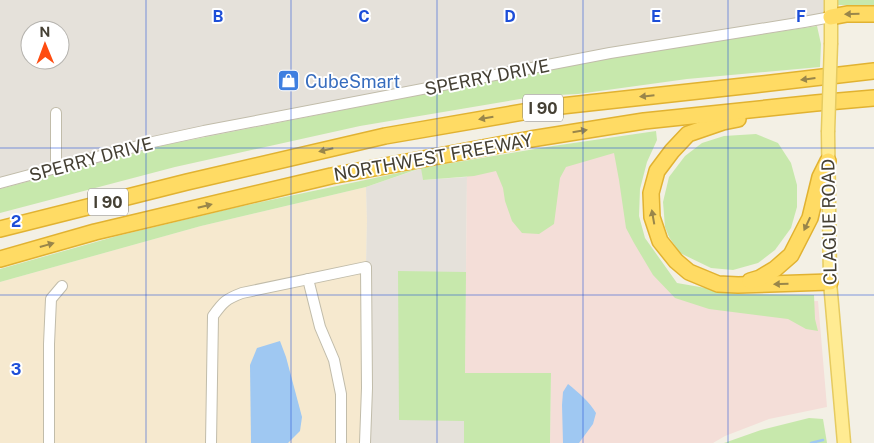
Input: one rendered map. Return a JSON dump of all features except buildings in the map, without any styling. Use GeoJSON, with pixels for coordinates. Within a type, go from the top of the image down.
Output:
{"type":"FeatureCollection","features":[{"type":"Feature","properties":{"kind":"highway"},"geometry":{"type":"LineString","coordinates":[[831,17],[847,14],[874,14]]}},
{"type":"Feature","properties":{"kind":"highway","name":"NORTHWEST FREEWAY"},"geometry":{"type":"LineString","coordinates":[[0,229],[187,182],[385,136],[552,106],[874,71]]}},
{"type":"Feature","properties":{"kind":"highway","name":"NORTHWEST FREEWAY"},"geometry":{"type":"LineString","coordinates":[[0,259],[95,232],[331,176],[531,138],[644,121],[808,103],[874,98]]}},
{"type":"Feature","properties":{"kind":"highway"},"geometry":{"type":"LineString","coordinates":[[808,103],[770,115],[723,122],[688,134],[672,151],[658,171],[651,193],[652,218],[660,241],[676,261],[689,272],[718,284],[830,282]]}},
{"type":"Feature","properties":{"kind":"highway"},"geometry":{"type":"LineString","coordinates":[[738,285],[760,278],[775,269],[791,255],[810,218],[820,178],[828,161]]}},
{"type":"Feature","properties":{"kind":"main road","name":"CLAGUE ROAD"},"geometry":{"type":"LineString","coordinates":[[831,0],[828,132],[830,282],[844,443]]}},
{"type":"Feature","properties":{"kind":"street","name":"SPERRY DRIVE"},"geometry":{"type":"LineString","coordinates":[[0,183],[152,142],[204,131],[610,53],[831,17]]}},
{"type":"Feature","properties":{"kind":"street"},"geometry":{"type":"LineString","coordinates":[[56,113],[56,168]]}},
{"type":"Feature","properties":{"kind":"street"},"geometry":{"type":"LineString","coordinates":[[211,443],[213,316],[221,304],[230,297],[242,293],[366,267],[367,388],[365,443]]}},
{"type":"Feature","properties":{"kind":"street"},"geometry":{"type":"LineString","coordinates":[[308,279],[320,327],[334,360],[341,394],[341,443]]}},
{"type":"Feature","properties":{"kind":"street"},"geometry":{"type":"LineString","coordinates":[[49,443],[51,299],[62,286]]}},
{"type":"Feature","properties":{"kind":"shaded area"},"geometry":{"type":"Polygon","coordinates":[[[0,0],[828,0],[828,15],[165,145],[0,189],[0,0]]]}},
{"type":"Feature","properties":{"kind":"shaded area"},"geometry":{"type":"Polygon","coordinates":[[[627,145],[629,213],[667,282],[741,304],[818,301],[827,407],[769,419],[725,436],[713,443],[550,443],[551,373],[465,373],[467,170],[627,145]]]}},
{"type":"Feature","properties":{"kind":"shaded area"},"geometry":{"type":"Polygon","coordinates":[[[422,168],[423,180],[467,177],[464,443],[365,443],[366,187],[422,168]]]}},
{"type":"Feature","properties":{"kind":"shaded area"},"geometry":{"type":"Polygon","coordinates":[[[366,187],[365,443],[0,443],[0,282],[201,226],[366,187]]]}},
{"type":"Feature","properties":{"kind":"green space"},"geometry":{"type":"Polygon","coordinates":[[[838,0],[874,0],[874,5],[838,5],[838,0]]]}},
{"type":"Feature","properties":{"kind":"green space"},"geometry":{"type":"Polygon","coordinates":[[[817,26],[821,44],[820,67],[687,79],[578,94],[538,96],[360,126],[175,167],[0,213],[0,189],[165,145],[606,58],[817,26]]]}},
{"type":"Feature","properties":{"kind":"green space"},"geometry":{"type":"Polygon","coordinates":[[[656,131],[657,140],[647,162],[640,189],[639,216],[645,238],[677,283],[740,294],[814,295],[815,319],[818,331],[806,329],[788,319],[709,309],[675,298],[653,275],[626,228],[614,153],[566,167],[560,178],[554,224],[539,234],[522,233],[512,221],[496,171],[474,176],[423,180],[421,168],[656,131]]]}},
{"type":"Feature","properties":{"kind":"green space"},"geometry":{"type":"Polygon","coordinates":[[[756,134],[778,143],[791,163],[797,185],[797,207],[791,228],[775,250],[758,263],[733,270],[711,268],[680,253],[669,237],[665,227],[663,202],[669,177],[685,156],[702,143],[724,136],[756,134]]]}},
{"type":"Feature","properties":{"kind":"green space"},"geometry":{"type":"Polygon","coordinates":[[[419,169],[366,187],[201,226],[0,282],[0,269],[117,236],[238,207],[419,169]]]}},
{"type":"Feature","properties":{"kind":"green space"},"geometry":{"type":"Polygon","coordinates":[[[398,271],[466,272],[465,373],[551,373],[550,443],[464,443],[464,421],[399,420],[398,271]]]}},
{"type":"Feature","properties":{"kind":"green space"},"geometry":{"type":"Polygon","coordinates":[[[809,418],[823,419],[827,443],[724,443],[761,430],[809,418]]]}},
{"type":"Feature","properties":{"kind":"water"},"geometry":{"type":"Polygon","coordinates":[[[280,341],[302,417],[300,431],[288,443],[251,443],[250,365],[257,348],[280,341]]]}},
{"type":"Feature","properties":{"kind":"water"},"geometry":{"type":"Polygon","coordinates":[[[568,384],[587,401],[596,413],[593,424],[579,443],[563,443],[563,392],[568,384]]]}},
{"type":"Feature","properties":{"kind":"waterway"},"geometry":{"type":"LineString","coordinates":[[811,443],[823,440]]}},
{"type":"Feature","properties":{"kind":"place","name":"CubeSmart"},"geometry":{"type":"Point","coordinates":[289,81]}}]}
